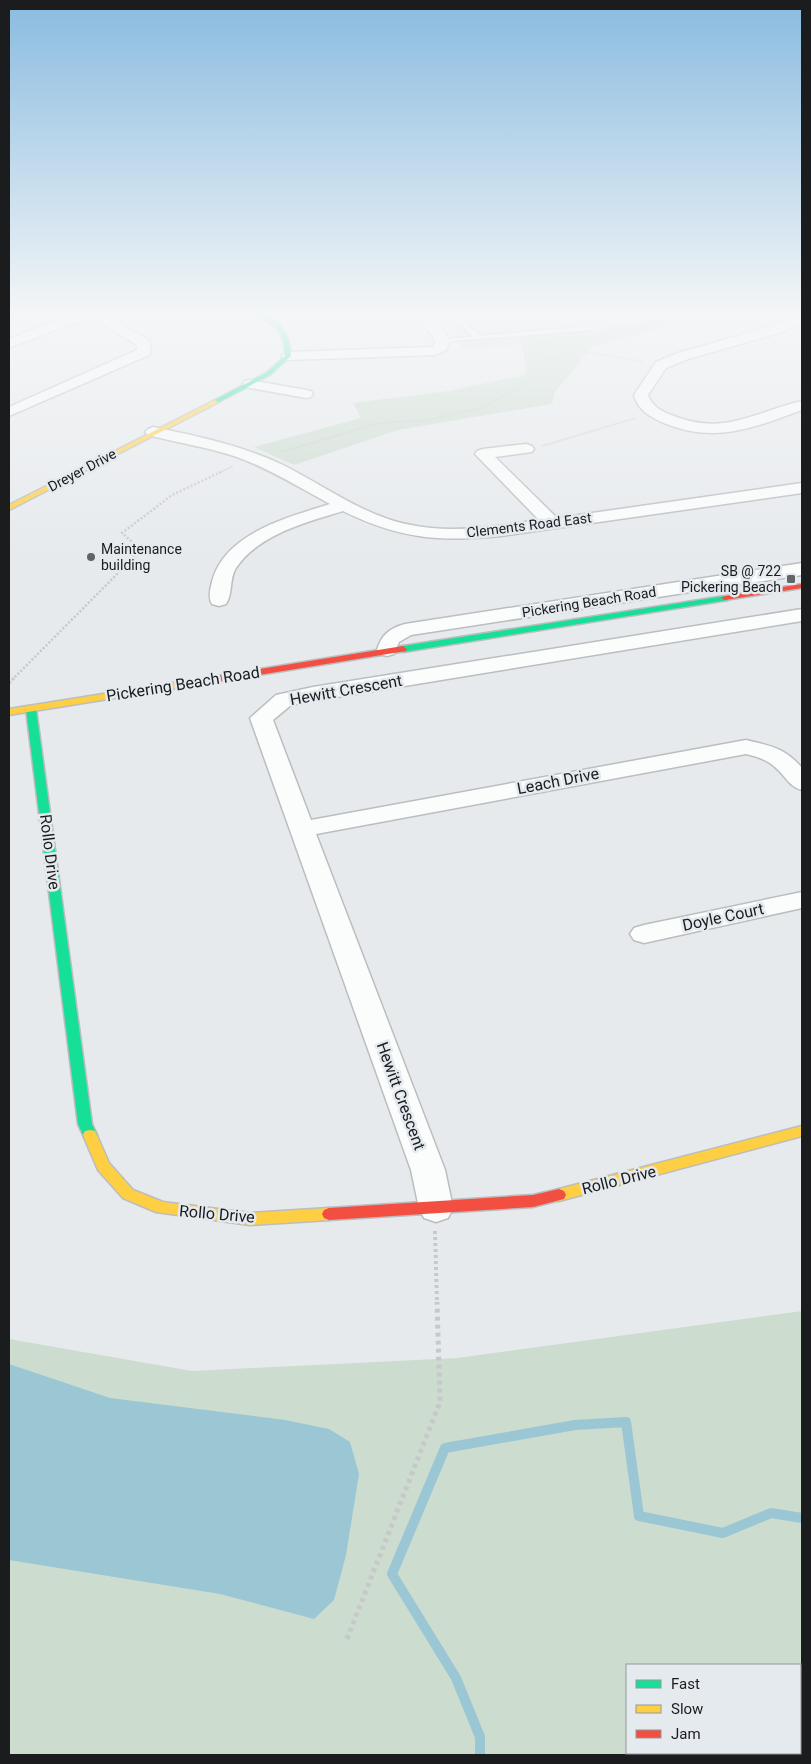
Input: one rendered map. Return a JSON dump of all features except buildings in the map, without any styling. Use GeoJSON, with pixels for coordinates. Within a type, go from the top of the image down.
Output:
{"type":"FeatureCollection","features":[{"type":"Feature","properties":{"kind":"street"},"geometry":{"type":"LineString","coordinates":[[9,412],[44,396]]}},
{"type":"Feature","properties":{"kind":"street","name":"Dreyer Drive"},"geometry":{"type":"LineString","coordinates":[[9,508],[225,396]]}},
{"type":"Feature","properties":{"kind":"street"},"geometry":{"type":"LineString","coordinates":[[641,396],[643,404],[654,413],[684,427],[699,430],[722,431],[802,405]]}},
{"type":"Feature","properties":{"kind":"street"},"geometry":{"type":"LineString","coordinates":[[774,415],[796,424]]}},
{"type":"Feature","properties":{"kind":"street","name":"Clements Road East"},"geometry":{"type":"LineString","coordinates":[[153,432],[217,446],[256,459],[346,505],[400,528],[432,533],[466,534],[802,488]]}},
{"type":"Feature","properties":{"kind":"street"},"geometry":{"type":"LineString","coordinates":[[526,449],[483,454],[552,523]]}},
{"type":"Feature","properties":{"kind":"street"},"geometry":{"type":"LineString","coordinates":[[219,600],[220,584],[228,566],[242,550],[274,530],[300,519],[346,505]]}},
{"type":"Feature","properties":{"kind":"street","name":"Pickering Beach Road"},"geometry":{"type":"LineString","coordinates":[[387,650],[390,639],[405,630],[802,569]]}},
{"type":"Feature","properties":{"kind":"street","name":"Pickering Beach Road"},"geometry":{"type":"LineString","coordinates":[[9,712],[387,650],[802,586]]}},
{"type":"Feature","properties":{"kind":"street","name":"Hewitt Crescent"},"geometry":{"type":"LineString","coordinates":[[436,1208],[428,1170],[261,718],[284,700],[802,616]]}},
{"type":"Feature","properties":{"kind":"street","name":"Rollo Drive"},"geometry":{"type":"LineString","coordinates":[[31,709],[85,1124],[103,1166],[128,1194],[161,1208],[201,1215],[250,1219],[533,1201],[632,1177],[802,1131]]}},
{"type":"Feature","properties":{"kind":"street","name":"Leach Drive"},"geometry":{"type":"LineString","coordinates":[[303,829],[746,747],[771,753],[784,763],[802,783]]}},
{"type":"Feature","properties":{"kind":"street","name":"Doyle Court"},"geometry":{"type":"LineString","coordinates":[[644,934],[802,900]]}},
{"type":"Feature","properties":{"kind":"path"},"geometry":{"type":"LineString","coordinates":[[9,683],[141,550],[122,532],[172,495],[241,462],[372,425],[426,421],[452,416],[484,407],[503,396]]}},
{"type":"Feature","properties":{"kind":"path"},"geometry":{"type":"LineString","coordinates":[[526,449],[541,447],[654,413]]}},
{"type":"Feature","properties":{"kind":"path"},"geometry":{"type":"LineString","coordinates":[[347,1639],[440,1402],[435,1237],[436,1208]]}},
{"type":"Feature","properties":{"kind":"green space"},"geometry":{"type":"Polygon","coordinates":[[[406,396],[554,396],[552,404],[398,430],[294,465],[254,447],[361,418],[353,403],[406,396]]]}},
{"type":"Feature","properties":{"kind":"green space"},"geometry":{"type":"Polygon","coordinates":[[[802,1311],[802,1755],[9,1755],[9,1339],[192,1371],[457,1358],[802,1311]]]}},
{"type":"Feature","properties":{"kind":"water"},"geometry":{"type":"Polygon","coordinates":[[[9,1364],[110,1398],[285,1420],[329,1429],[350,1442],[359,1474],[346,1555],[334,1600],[314,1619],[220,1594],[9,1560],[9,1364]]]}},
{"type":"Feature","properties":{"kind":"waterway"},"geometry":{"type":"LineString","coordinates":[[480,1755],[480,1737],[456,1678],[392,1574],[445,1448],[575,1425],[626,1422],[639,1516],[723,1533],[771,1513],[802,1518]]}},
{"type":"Feature","properties":{"kind":"traffic: fast"},"geometry":{"type":"LineString","coordinates":[[215,402],[226,396]]}},
{"type":"Feature","properties":{"kind":"traffic: fast"},"geometry":{"type":"LineString","coordinates":[[403,649],[725,598]]}},
{"type":"Feature","properties":{"kind":"traffic: fast"},"geometry":{"type":"LineString","coordinates":[[31,709],[85,1124],[90,1135]]}},
{"type":"Feature","properties":{"kind":"traffic: slow"},"geometry":{"type":"LineString","coordinates":[[9,508],[215,402]]}},
{"type":"Feature","properties":{"kind":"traffic: slow"},"geometry":{"type":"LineString","coordinates":[[9,712],[204,681]]}},
{"type":"Feature","properties":{"kind":"traffic: slow"},"geometry":{"type":"LineString","coordinates":[[559,1195],[802,1131]]}},
{"type":"Feature","properties":{"kind":"traffic: slow"},"geometry":{"type":"LineString","coordinates":[[90,1135],[103,1166],[128,1194],[161,1208],[250,1219],[329,1214]]}},
{"type":"Feature","properties":{"kind":"traffic: jam"},"geometry":{"type":"LineString","coordinates":[[725,598],[802,586]]}},
{"type":"Feature","properties":{"kind":"traffic: jam"},"geometry":{"type":"LineString","coordinates":[[204,681],[403,649]]}},
{"type":"Feature","properties":{"kind":"traffic: jam"},"geometry":{"type":"LineString","coordinates":[[329,1214],[533,1201],[559,1195]]}},
{"type":"Feature","properties":{"kind":"place","name":"Maintenance building"},"geometry":{"type":"Point","coordinates":[91,557]}},
{"type":"Feature","properties":{"kind":"place","name":"SB @ 722 Pickering Beach"},"geometry":{"type":"Point","coordinates":[791,579]}}]}
